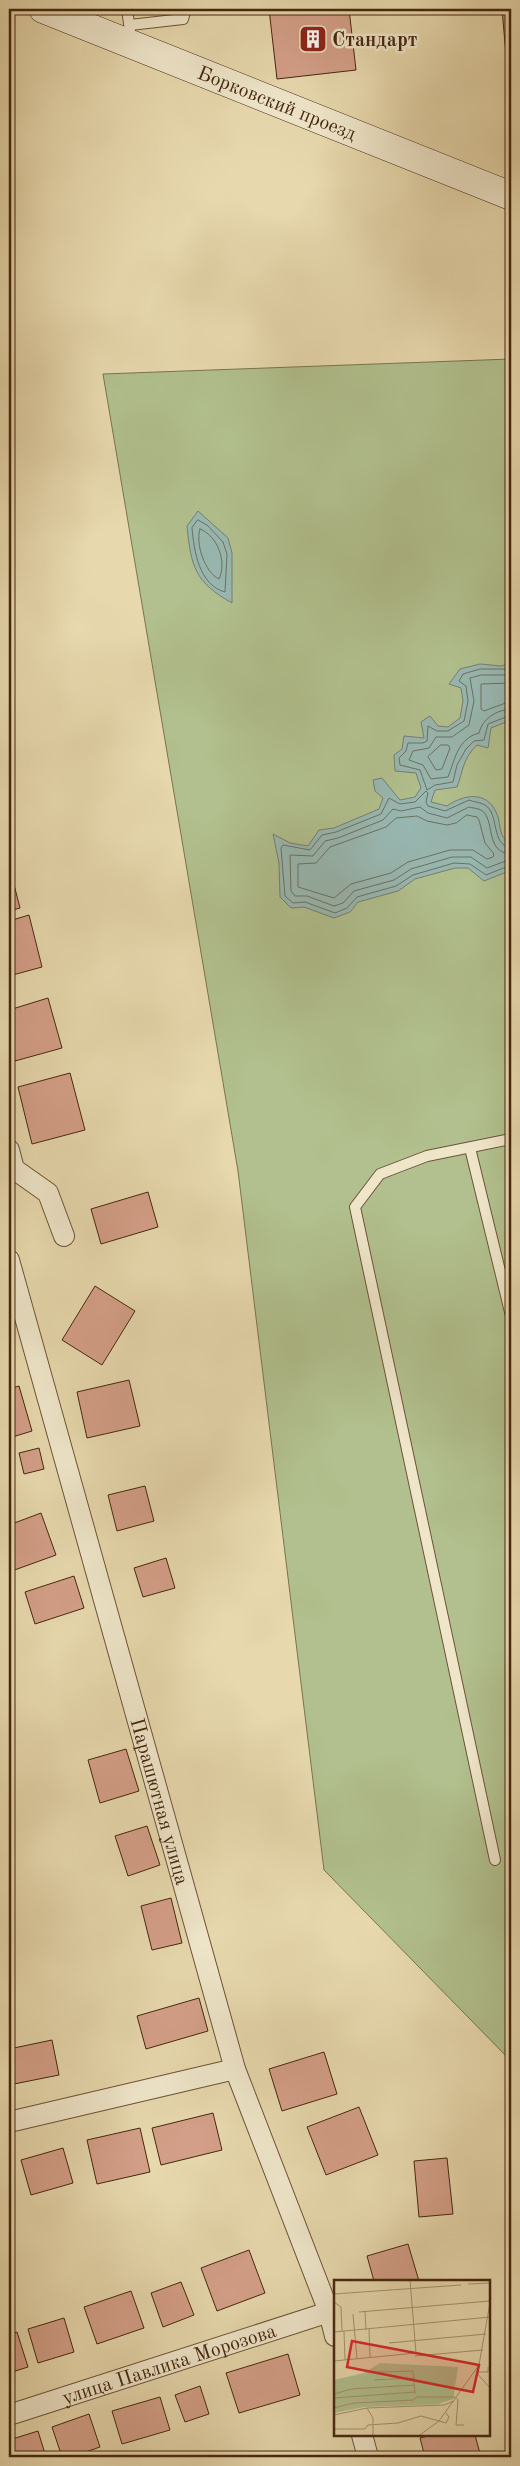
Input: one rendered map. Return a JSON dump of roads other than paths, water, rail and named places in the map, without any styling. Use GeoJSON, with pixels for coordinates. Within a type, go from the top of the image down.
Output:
{"type":"FeatureCollection","features":[{"type":"Feature","properties":{"kind":"street","name":"Борковский проезд"},"geometry":{"type":"LineString","coordinates":[[43,9],[131,35],[511,196]]}},
{"type":"Feature","properties":{"kind":"street"},"geometry":{"type":"LineString","coordinates":[[9,1150],[14,1169],[48,1193],[64,1236]]}},
{"type":"Feature","properties":{"kind":"street","name":"Парашютная улица"},"geometry":{"type":"LineString","coordinates":[[9,1260],[235,2069],[329,2312],[334,2332]]}},
{"type":"Feature","properties":{"kind":"street"},"geometry":{"type":"LineString","coordinates":[[9,2122],[235,2069]]}},
{"type":"Feature","properties":{"kind":"street","name":"улица Павлика Морозова"},"geometry":{"type":"LineString","coordinates":[[9,2416],[329,2312]]}},
{"type":"Feature","properties":{"kind":"street"},"geometry":{"type":"LineString","coordinates":[[362,2436],[368,2457]]}},
{"type":"Feature","properties":{"kind":"lane"},"geometry":{"type":"LineString","coordinates":[[128,9],[131,35],[183,19],[186,9]]}},
{"type":"Feature","properties":{"kind":"lane"},"geometry":{"type":"LineString","coordinates":[[495,1860],[355,1207],[380,1174],[427,1156],[511,1139]]}},
{"type":"Feature","properties":{"kind":"lane"},"geometry":{"type":"LineString","coordinates":[[470,1148],[511,1316]]}},
{"type":"Feature","properties":{"kind":"water"},"geometry":{"type":"Polygon","coordinates":[[[198,511],[228,538],[232,553],[232,603],[210,588],[197,572],[193,563],[187,526],[198,511]]]}},
{"type":"Feature","properties":{"kind":"water"},"geometry":{"type":"Polygon","coordinates":[[[511,663],[511,720],[491,728],[488,748],[477,745],[472,750],[466,760],[457,787],[435,790],[431,802],[447,806],[460,799],[474,797],[486,800],[492,805],[498,818],[502,835],[511,847],[509,871],[484,881],[468,868],[455,868],[415,879],[398,891],[358,902],[350,912],[334,918],[304,907],[291,908],[280,897],[279,863],[273,834],[290,843],[308,846],[319,830],[334,828],[379,809],[383,798],[375,791],[373,780],[382,778],[400,800],[415,797],[421,788],[416,773],[395,771],[394,755],[402,749],[404,736],[424,738],[421,722],[430,716],[438,726],[448,727],[460,718],[463,701],[461,688],[449,684],[460,669],[480,664],[501,666],[511,663]]]}},
{"type":"Feature","properties":{"kind":"place","name":"Стандарт"},"geometry":{"type":"Point","coordinates":[313,39]}}]}
